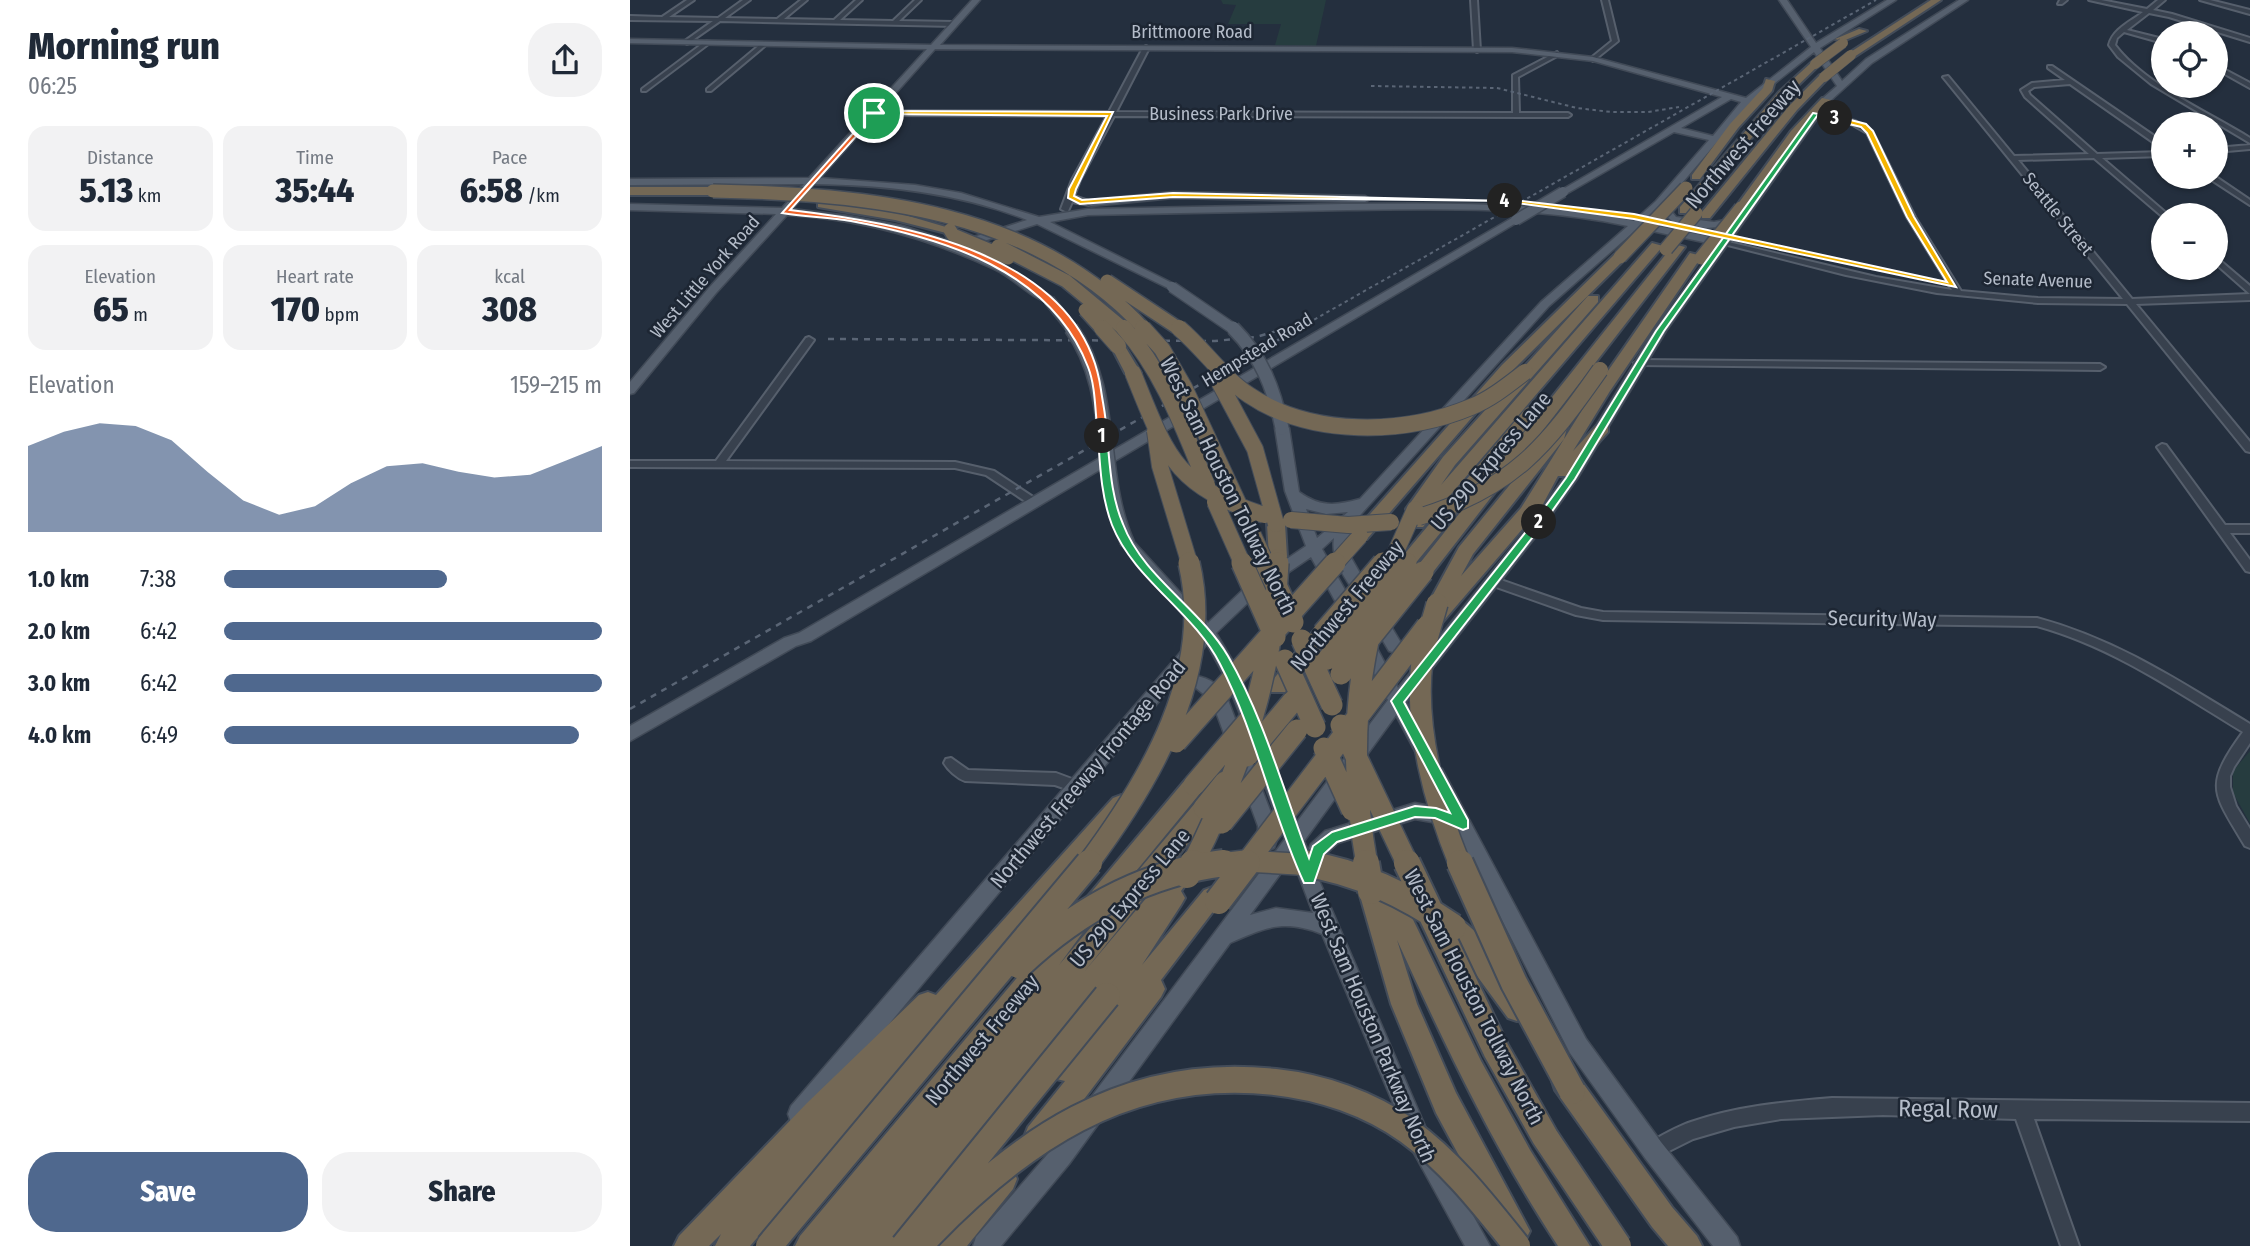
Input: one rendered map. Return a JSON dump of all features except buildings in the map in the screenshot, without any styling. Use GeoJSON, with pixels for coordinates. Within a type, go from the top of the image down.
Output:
{"type":"FeatureCollection","features":[{"type":"Feature","properties":{"kind":"highway"},"geometry":{"type":"LineString","coordinates":[[1842,45],[1927,0]]}},
{"type":"Feature","properties":{"kind":"highway","name":"Northwest Freeway"},"geometry":{"type":"LineString","coordinates":[[874,1246],[1214,832],[1409,561],[1647,287],[1663,245],[1739,175],[1793,108],[1817,56],[1937,0]]}},
{"type":"Feature","properties":{"kind":"highway","name":"Northwest Freeway"},"geometry":{"type":"LineString","coordinates":[[1817,56],[1842,45],[1885,18]]}},
{"type":"Feature","properties":{"kind":"highway"},"geometry":{"type":"LineString","coordinates":[[730,1246],[1360,536],[1507,368],[1517,350],[1620,243],[1686,188],[1775,88],[1817,56]]}},
{"type":"Feature","properties":{"kind":"highway"},"geometry":{"type":"LineString","coordinates":[[1695,213],[1793,96],[1817,56]]}},
{"type":"Feature","properties":{"kind":"highway"},"geometry":{"type":"LineString","coordinates":[[1696,177],[1734,126],[1769,89],[1770,81]]}},
{"type":"Feature","properties":{"kind":"highway"},"geometry":{"type":"LineString","coordinates":[[1528,511],[1602,391],[1671,290],[1741,214],[1795,133],[1826,100]]}},
{"type":"Feature","properties":{"kind":"highway"},"geometry":{"type":"LineString","coordinates":[[1703,257],[1744,187],[1739,175]]}},
{"type":"Feature","properties":{"kind":"highway","name":"West Sam Houston Tollway North"},"geometry":{"type":"LineString","coordinates":[[630,191],[834,206],[950,230],[1023,257],[1074,286],[1123,327],[1156,372],[1457,1045],[1499,1126],[1574,1246]]}},
{"type":"Feature","properties":{"kind":"highway","name":"West Sam Houston Tollway North"},"geometry":{"type":"LineString","coordinates":[[630,199],[787,192],[881,202],[962,220],[1044,251],[1104,290],[1127,310],[1162,350],[1181,381],[1455,968],[1545,1137],[1618,1246]]}},
{"type":"Feature","properties":{"kind":"highway","name":"Northwest Freeway"},"geometry":{"type":"LineString","coordinates":[[1663,245],[1695,213]]}},
{"type":"Feature","properties":{"kind":"highway"},"geometry":{"type":"LineString","coordinates":[[950,230],[953,235],[998,253],[1038,275],[1097,320],[1129,364],[1155,431],[1175,467],[1217,498],[1278,518],[1348,525],[1419,517],[1481,496],[1518,471],[1559,426],[1600,370],[1648,300],[1647,287]]}},
{"type":"Feature","properties":{"kind":"highway"},"geometry":{"type":"LineString","coordinates":[[1524,1246],[1446,1103],[1404,1004],[1384,943],[1364,856],[1354,749],[1361,661],[1374,602],[1391,557],[1415,509],[1437,476],[1525,372],[1595,296],[1663,245]]}},
{"type":"Feature","properties":{"kind":"highway","name":"US 290 Express Lane"},"geometry":{"type":"LineString","coordinates":[[841,1246],[1067,974],[1199,797],[1409,561],[1663,245]]}},
{"type":"Feature","properties":{"kind":"highway"},"geometry":{"type":"LineString","coordinates":[[1044,251],[1086,268],[1177,327],[1252,398],[1283,412],[1308,419],[1359,425],[1421,421],[1470,407],[1493,396],[1525,372]]}},
{"type":"Feature","properties":{"kind":"highway"},"geometry":{"type":"LineString","coordinates":[[904,1246],[1107,996],[1151,935],[1213,826],[1234,780],[1258,713],[1270,665],[1277,618],[1278,552],[1270,494],[1252,438],[1230,397],[1200,358],[1164,323],[1114,285]]}},
{"type":"Feature","properties":{"kind":"highway"},"geometry":{"type":"LineString","coordinates":[[1559,426],[1556,439],[1465,551],[1447,582],[1433,612],[1421,685],[1434,781],[1454,848],[1483,919],[1572,1091]]}},
{"type":"Feature","properties":{"kind":"highway"},"geometry":{"type":"LineString","coordinates":[[890,1246],[1113,1017],[1166,957],[1311,779],[1433,620],[1602,429]]}},
{"type":"Feature","properties":{"kind":"highway"},"geometry":{"type":"LineString","coordinates":[[769,1246],[1090,863],[1146,775],[1170,724],[1195,635],[1196,604],[1192,568],[1154,443],[1155,431]]}},
{"type":"Feature","properties":{"kind":"highway","name":"Northwest Freeway"},"geometry":{"type":"LineString","coordinates":[[810,1246],[1199,797]]}},
{"type":"Feature","properties":{"kind":"highway"},"geometry":{"type":"LineString","coordinates":[[917,1068],[978,1010],[1032,952],[1098,905],[1175,872],[1231,862],[1286,860],[1328,867],[1371,881],[1416,901],[1453,927],[1479,956],[1662,1217],[1687,1246]]}},
{"type":"Feature","properties":{"kind":"highway"},"geometry":{"type":"LineString","coordinates":[[689,1246],[817,1113],[1062,870]]}},
{"type":"Feature","properties":{"kind":"highway"},"geometry":{"type":"LineString","coordinates":[[948,1246],[1091,1072],[1215,899]]}},
{"type":"Feature","properties":{"kind":"highway"},"geometry":{"type":"LineString","coordinates":[[919,1246],[994,1170],[1069,1120],[1129,1095],[1166,1085],[1243,1077],[1324,1090],[1351,1100],[1405,1128],[1457,1174],[1517,1246]]}},
{"type":"Feature","properties":{"kind":"main road","name":"West Little York Road"},"geometry":{"type":"LineString","coordinates":[[630,390],[712,291],[976,0]]}},
{"type":"Feature","properties":{"kind":"main road"},"geometry":{"type":"LineString","coordinates":[[1783,0],[1817,56],[1843,82]]}},
{"type":"Feature","properties":{"kind":"main road"},"geometry":{"type":"LineString","coordinates":[[1792,0],[1817,56]]}},
{"type":"Feature","properties":{"kind":"main road"},"geometry":{"type":"LineString","coordinates":[[1869,61],[1851,64],[1832,43],[1844,28],[1892,0]]}},
{"type":"Feature","properties":{"kind":"main road"},"geometry":{"type":"LineString","coordinates":[[985,1246],[1061,1156],[1397,701],[1570,479],[1703,257],[1726,240],[1741,214],[1826,100],[1869,61],[1964,0]]}},
{"type":"Feature","properties":{"kind":"main road"},"geometry":{"type":"LineString","coordinates":[[1817,56],[1842,45],[1844,28]]}},
{"type":"Feature","properties":{"kind":"main road","name":"Brittmoore Road"},"geometry":{"type":"LineString","coordinates":[[630,41],[933,47],[1476,50],[1557,54],[1593,59],[1747,101]]}},
{"type":"Feature","properties":{"kind":"main road","name":"Northwest Freeway Frontage Road"},"geometry":{"type":"LineString","coordinates":[[689,1246],[995,886],[1149,698],[1207,633],[1263,582],[1314,548],[1352,516],[1545,304],[1620,243],[1660,203],[1747,101],[1770,81],[1817,56]]}},
{"type":"Feature","properties":{"kind":"main road","name":"Hempstead Road"},"geometry":{"type":"LineString","coordinates":[[630,745],[774,661],[805,638],[1730,96]]}},
{"type":"Feature","properties":{"kind":"main road"},"geometry":{"type":"LineString","coordinates":[[1673,129],[1715,139]]}},
{"type":"Feature","properties":{"kind":"main road"},"geometry":{"type":"LineString","coordinates":[[630,182],[851,183],[956,196],[1023,215],[1171,287],[1218,315],[1255,350],[1277,399],[1292,491],[1314,548],[1463,824],[1578,1046],[1653,1150],[1728,1246]]}},
{"type":"Feature","properties":{"kind":"main road"},"geometry":{"type":"LineString","coordinates":[[747,210],[773,199],[781,191],[780,186],[766,183]]}},
{"type":"Feature","properties":{"kind":"main road"},"geometry":{"type":"LineString","coordinates":[[810,214],[818,198],[832,189],[851,183]]}},
{"type":"Feature","properties":{"kind":"main road","name":"Senate Avenue"},"geometry":{"type":"LineString","coordinates":[[956,246],[1036,221],[1141,196],[1264,196],[1534,203],[1642,221],[1726,240]]}},
{"type":"Feature","properties":{"kind":"main road"},"geometry":{"type":"LineString","coordinates":[[1247,210],[1263,204],[1264,196]]}},
{"type":"Feature","properties":{"kind":"main road"},"geometry":{"type":"LineString","coordinates":[[1660,203],[1670,218],[1706,226],[1721,226],[1741,214]]}},
{"type":"Feature","properties":{"kind":"main road","name":"Senate Avenue"},"geometry":{"type":"LineString","coordinates":[[1023,215],[1089,208],[1247,210],[1504,207],[1642,221]]}},
{"type":"Feature","properties":{"kind":"main road","name":"West Sam Houston Parkway North"},"geometry":{"type":"LineString","coordinates":[[630,208],[785,211],[907,230],[956,246],[1006,269],[1049,300],[1074,331],[1093,369],[1098,391],[1107,488],[1115,518],[1128,544],[1147,569],[1207,633],[1240,691],[1309,879],[1417,1133],[1439,1180],[1478,1246]]}},
{"type":"Feature","properties":{"kind":"main road"},"geometry":{"type":"LineString","coordinates":[[1064,234],[1063,221],[1089,208]]}},
{"type":"Feature","properties":{"kind":"main road"},"geometry":{"type":"LineString","coordinates":[[1612,218],[1625,226],[1620,243]]}},
{"type":"Feature","properties":{"kind":"main road"},"geometry":{"type":"LineString","coordinates":[[1620,243],[1634,233],[1668,235],[1704,242],[1703,257]]}},
{"type":"Feature","properties":{"kind":"main road"},"geometry":{"type":"LineString","coordinates":[[1292,491],[1308,506],[1328,510],[1345,509],[1367,501]]}},
{"type":"Feature","properties":{"kind":"main road"},"geometry":{"type":"LineString","coordinates":[[1352,516],[1339,539],[1339,552],[1395,647],[1419,653],[1440,645]]}},
{"type":"Feature","properties":{"kind":"main road"},"geometry":{"type":"LineString","coordinates":[[1170,674],[1184,637],[1185,620],[1178,600]]}},
{"type":"Feature","properties":{"kind":"main road","name":"Hempstead Road"},"geometry":{"type":"LineString","coordinates":[[630,734],[790,642],[805,638]]}},
{"type":"Feature","properties":{"kind":"main road"},"geometry":{"type":"LineString","coordinates":[[1149,698],[1173,684],[1196,680],[1210,685],[1220,699],[1267,826],[1267,846],[1258,889]]}},
{"type":"Feature","properties":{"kind":"main road"},"geometry":{"type":"LineString","coordinates":[[1309,879],[1318,850],[1332,837],[1415,811],[1436,813],[1463,824]]}},
{"type":"Feature","properties":{"kind":"main road"},"geometry":{"type":"LineString","coordinates":[[1223,937],[1260,919],[1276,915],[1309,919],[1330,928]]}},
{"type":"Feature","properties":{"kind":"street"},"geometry":{"type":"LineString","coordinates":[[664,18],[691,0]]}},
{"type":"Feature","properties":{"kind":"street"},"geometry":{"type":"LineString","coordinates":[[687,42],[747,0]]}},
{"type":"Feature","properties":{"kind":"street"},"geometry":{"type":"LineString","coordinates":[[778,21],[804,0]]}},
{"type":"Feature","properties":{"kind":"street"},"geometry":{"type":"LineString","coordinates":[[835,22],[859,0]]}},
{"type":"Feature","properties":{"kind":"street"},"geometry":{"type":"LineString","coordinates":[[894,23],[918,0]]}},
{"type":"Feature","properties":{"kind":"street"},"geometry":{"type":"LineString","coordinates":[[1474,0],[1476,50]]}},
{"type":"Feature","properties":{"kind":"street"},"geometry":{"type":"LineString","coordinates":[[1593,59],[1615,41],[1605,0]]}},
{"type":"Feature","properties":{"kind":"street"},"geometry":{"type":"LineString","coordinates":[[2092,0],[2151,5]]}},
{"type":"Feature","properties":{"kind":"street"},"geometry":{"type":"LineString","coordinates":[[2102,0],[2151,5],[2250,40]]}},
{"type":"Feature","properties":{"kind":"street"},"geometry":{"type":"LineString","coordinates":[[2162,0],[2151,5],[2121,30],[2112,45],[2116,54],[2250,141]]}},
{"type":"Feature","properties":{"kind":"street"},"geometry":{"type":"LineString","coordinates":[[2203,0],[2250,12]]}},
{"type":"Feature","properties":{"kind":"street"},"geometry":{"type":"LineString","coordinates":[[630,18],[954,24]]}},
{"type":"Feature","properties":{"kind":"street"},"geometry":{"type":"LineString","coordinates":[[2121,30],[2151,38]]}},
{"type":"Feature","properties":{"kind":"street"},"geometry":{"type":"LineString","coordinates":[[645,90],[708,42]]}},
{"type":"Feature","properties":{"kind":"street"},"geometry":{"type":"LineString","coordinates":[[709,90],[764,44]]}},
{"type":"Feature","properties":{"kind":"street"},"geometry":{"type":"LineString","coordinates":[[1065,209],[1146,48]]}},
{"type":"Feature","properties":{"kind":"street"},"geometry":{"type":"LineString","coordinates":[[1516,115],[1514,76],[1557,54]]}},
{"type":"Feature","properties":{"kind":"street"},"geometry":{"type":"LineString","coordinates":[[2050,68],[2151,137]]}},
{"type":"Feature","properties":{"kind":"street"},"geometry":{"type":"LineString","coordinates":[[2228,74],[2250,86]]}},
{"type":"Feature","properties":{"kind":"street","name":"Seattle Street"},"geometry":{"type":"LineString","coordinates":[[1946,77],[2250,449]]}},
{"type":"Feature","properties":{"kind":"street"},"geometry":{"type":"LineString","coordinates":[[2070,82],[2032,85],[2024,90],[2026,96],[2151,205]]}},
{"type":"Feature","properties":{"kind":"street","name":"Business Park Drive"},"geometry":{"type":"LineString","coordinates":[[874,113],[1568,115]]}},
{"type":"Feature","properties":{"kind":"street"},"geometry":{"type":"LineString","coordinates":[[1815,114],[1853,122],[1870,132],[1910,217],[1956,289]]}},
{"type":"Feature","properties":{"kind":"street"},"geometry":{"type":"LineString","coordinates":[[2228,149],[2250,147]]}},
{"type":"Feature","properties":{"kind":"street"},"geometry":{"type":"LineString","coordinates":[[2012,158],[2151,155]]}},
{"type":"Feature","properties":{"kind":"street"},"geometry":{"type":"LineString","coordinates":[[2228,188],[2250,203]]}},
{"type":"Feature","properties":{"kind":"street"},"geometry":{"type":"LineString","coordinates":[[1070,197],[1089,208]]}},
{"type":"Feature","properties":{"kind":"street","name":"Senate Avenue"},"geometry":{"type":"LineString","coordinates":[[1726,240],[1888,281],[2022,300],[2250,291]]}},
{"type":"Feature","properties":{"kind":"street"},"geometry":{"type":"LineString","coordinates":[[2228,271],[2250,291]]}},
{"type":"Feature","properties":{"kind":"street","name":"Senate Avenue"},"geometry":{"type":"LineString","coordinates":[[2125,297],[2250,297]]}},
{"type":"Feature","properties":{"kind":"street"},"geometry":{"type":"LineString","coordinates":[[719,464],[809,340]]}},
{"type":"Feature","properties":{"kind":"street"},"geometry":{"type":"LineString","coordinates":[[1639,363],[2100,366]]}},
{"type":"Feature","properties":{"kind":"street"},"geometry":{"type":"LineString","coordinates":[[2162,447],[2250,568]]}},
{"type":"Feature","properties":{"kind":"street"},"geometry":{"type":"LineString","coordinates":[[630,464],[955,465],[990,472],[1035,503]]}},
{"type":"Feature","properties":{"kind":"street"},"geometry":{"type":"LineString","coordinates":[[2222,529],[2250,529]]}},
{"type":"Feature","properties":{"kind":"street","name":"Security Way"},"geometry":{"type":"LineString","coordinates":[[1492,581],[1580,612],[1603,617],[2037,622],[2071,630],[2111,648],[2250,732]]}},
{"type":"Feature","properties":{"kind":"street"},"geometry":{"type":"LineString","coordinates":[[2250,732],[2226,765],[2221,780],[2226,800],[2250,842]]}},
{"type":"Feature","properties":{"kind":"street"},"geometry":{"type":"LineString","coordinates":[[951,763],[965,775],[1056,779],[1075,786]]}},
{"type":"Feature","properties":{"kind":"street","name":"Regal Row"},"geometry":{"type":"LineString","coordinates":[[1653,1150],[1677,1137],[1715,1124],[1803,1109],[1919,1107],[2250,1112]]}},
{"type":"Feature","properties":{"kind":"street"},"geometry":{"type":"LineString","coordinates":[[2022,1110],[2070,1246]]}},
{"type":"Feature","properties":{"kind":"green space"},"geometry":{"type":"Polygon","coordinates":[[[1221,0],[1326,0],[1316,46],[1275,45],[1281,24],[1228,24],[1236,5],[1223,4],[1221,0]]]}},
{"type":"Feature","properties":{"kind":"green space"},"geometry":{"type":"Polygon","coordinates":[[[2250,751],[2250,823],[2233,793],[2233,771],[2250,751]]]}},
{"type":"Feature","properties":{"kind":"railway"},"geometry":{"type":"LineString","coordinates":[[1296,330],[1876,0]]}},
{"type":"Feature","properties":{"kind":"railway"},"geometry":{"type":"LineString","coordinates":[[1371,86],[1497,88],[1577,108],[1611,112],[1648,112],[1679,107]]}},
{"type":"Feature","properties":{"kind":"railway"},"geometry":{"type":"LineString","coordinates":[[828,339],[1215,341],[1256,337],[1287,328]]}},
{"type":"Feature","properties":{"kind":"railway"},"geometry":{"type":"LineString","coordinates":[[1281,330],[1288,328]]}},
{"type":"Feature","properties":{"kind":"railway"},"geometry":{"type":"LineString","coordinates":[[630,709],[1299,328]]}},
{"type":"Feature","properties":{"kind":"route"},"geometry":{"type":"LineString","coordinates":[[874,113],[785,211],[907,230],[956,246],[994,262],[1021,278],[1049,300],[1074,331],[1093,369],[1098,391],[1107,488],[1118,527],[1147,569],[1207,633],[1224,659],[1240,691],[1309,879],[1318,850],[1332,837],[1415,811],[1436,813],[1463,824],[1397,701],[1535,528],[1570,479],[1660,331],[1699,276],[1714,257],[1728,238],[1742,219],[1815,114],[1863,125],[1870,132],[1910,217],[1953,285],[1902,277],[1728,238],[1644,218],[1552,204],[1304,196],[1173,195],[1080,202],[1070,197],[1072,189],[1111,114],[874,113]]}}]}
